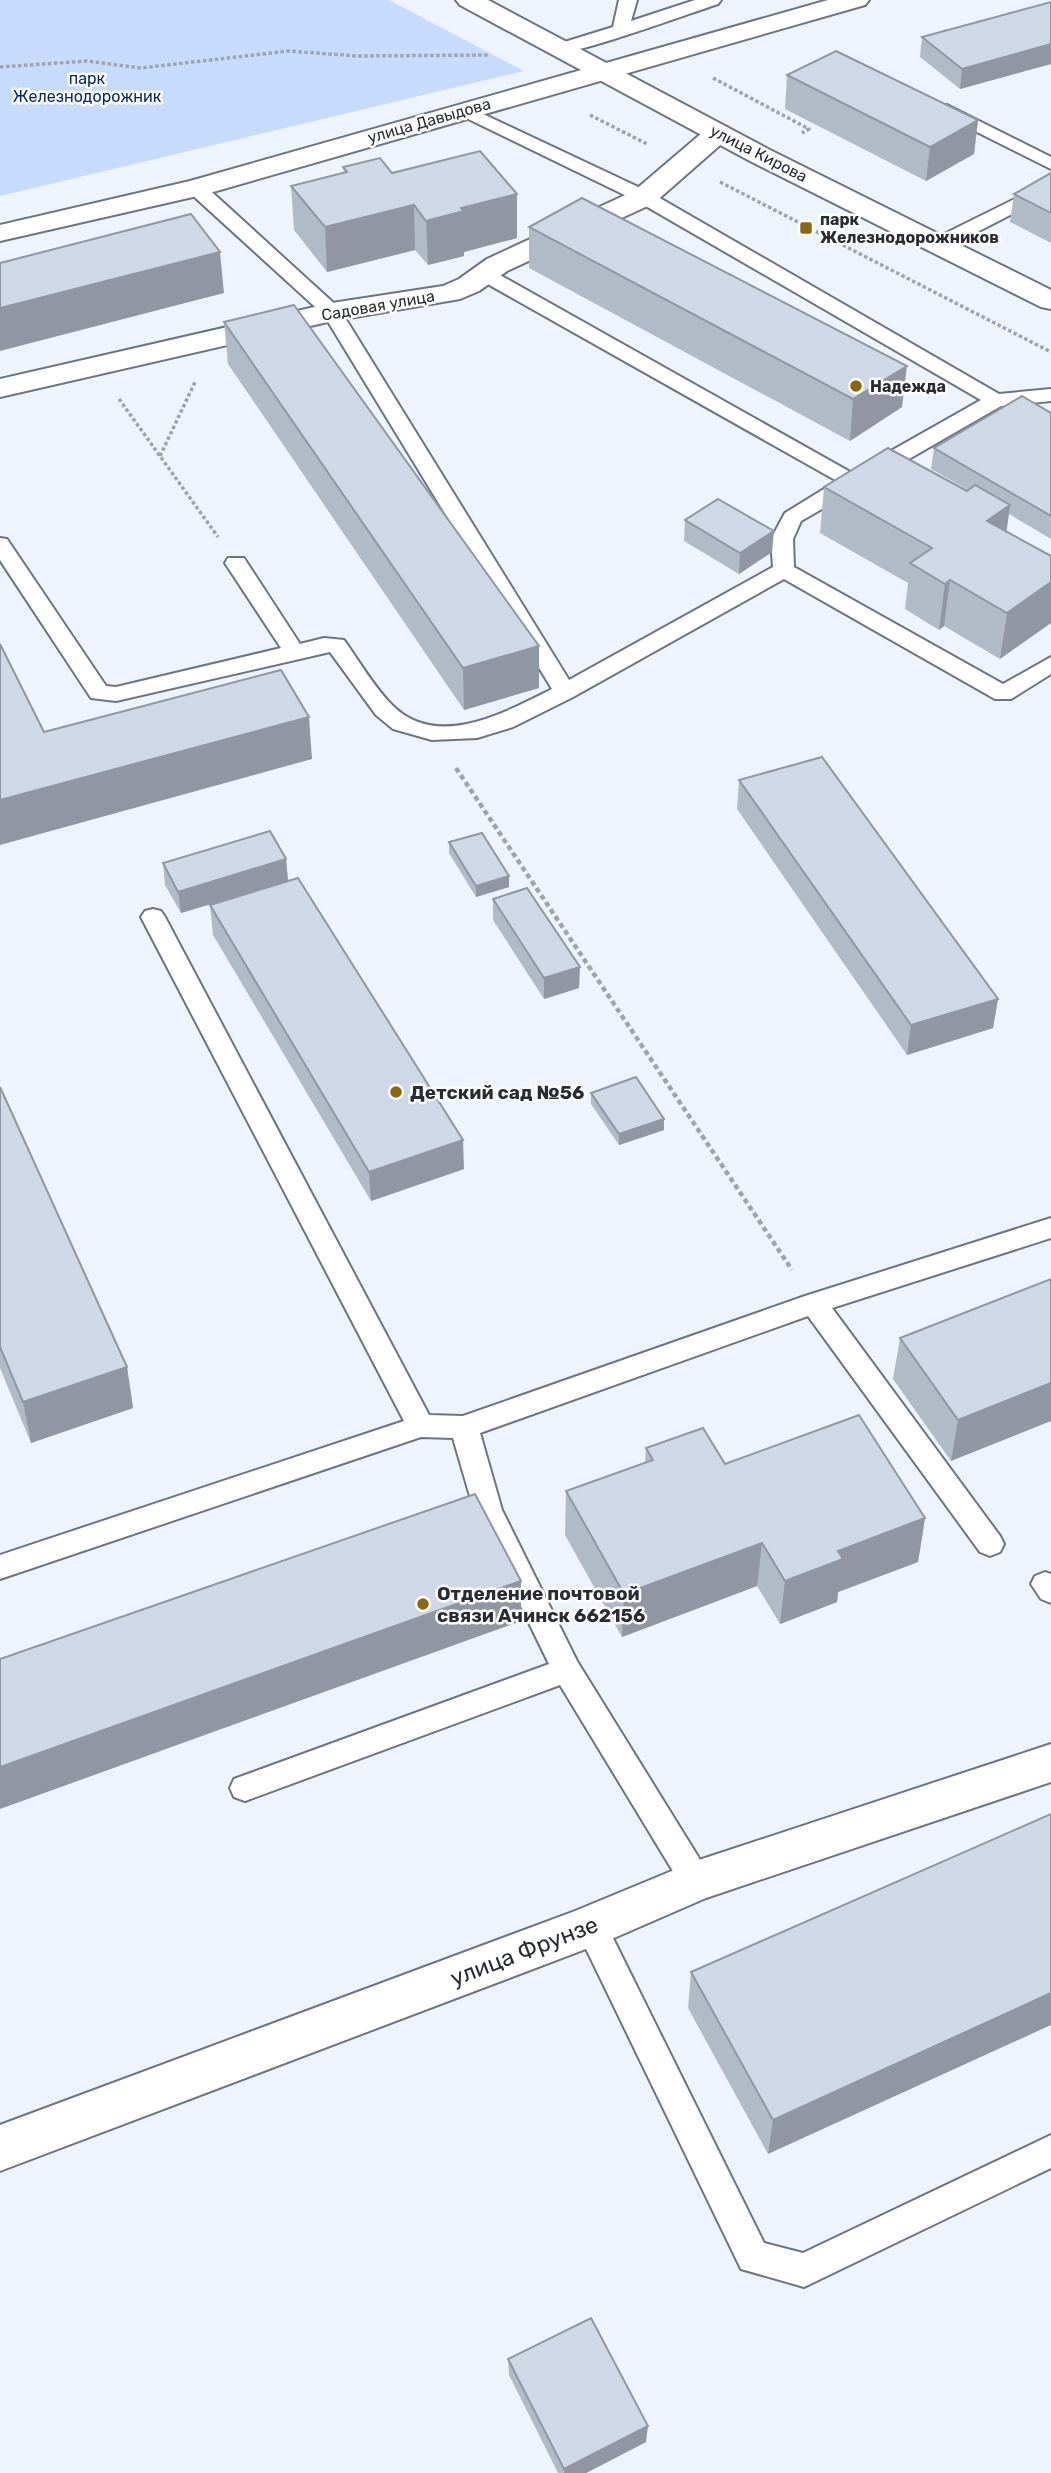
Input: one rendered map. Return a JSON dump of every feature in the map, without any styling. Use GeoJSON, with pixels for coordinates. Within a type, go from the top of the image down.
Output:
{"type":"FeatureCollection","features":[{"type":"Feature","properties":{"kind":"street","name":"улица Кирова"},"geometry":{"type":"LineString","coordinates":[[469,0],[718,132],[1051,301]]}},
{"type":"Feature","properties":{"kind":"street","name":"улица Давыдова"},"geometry":{"type":"LineString","coordinates":[[0,233],[196,188],[856,0]]}},
{"type":"Feature","properties":{"kind":"street","name":"Садовая улица"},"geometry":{"type":"LineString","coordinates":[[0,388],[332,312],[450,293],[469,285],[497,265],[643,197],[718,132]]}},
{"type":"Feature","properties":{"kind":"street","name":"улица Фрунзе"},"geometry":{"type":"LineString","coordinates":[[0,2148],[592,1926],[696,1881],[1051,1763]]}},
{"type":"Feature","properties":{"kind":"lane"},"geometry":{"type":"LineString","coordinates":[[620,31],[628,0]]}},
{"type":"Feature","properties":{"kind":"lane"},"geometry":{"type":"LineString","coordinates":[[564,48],[712,0]]}},
{"type":"Feature","properties":{"kind":"lane"},"geometry":{"type":"LineString","coordinates":[[930,102],[1051,164]]}},
{"type":"Feature","properties":{"kind":"lane"},"geometry":{"type":"LineString","coordinates":[[464,110],[643,197],[996,400]]}},
{"type":"Feature","properties":{"kind":"lane"},"geometry":{"type":"LineString","coordinates":[[939,244],[1051,187]]}},
{"type":"Feature","properties":{"kind":"lane"},"geometry":{"type":"LineString","coordinates":[[196,188],[332,312],[565,692]]}},
{"type":"Feature","properties":{"kind":"lane"},"geometry":{"type":"LineString","coordinates":[[484,274],[852,481]]}},
{"type":"Feature","properties":{"kind":"lane"},"geometry":{"type":"LineString","coordinates":[[784,570],[782,539],[792,517],[996,400],[1051,395]]}},
{"type":"Feature","properties":{"kind":"lane"},"geometry":{"type":"LineString","coordinates":[[0,544],[99,693],[116,694],[324,645],[336,645],[384,710],[401,724],[432,733],[477,731],[505,722],[565,692],[784,570]]}},
{"type":"Feature","properties":{"kind":"lane"},"geometry":{"type":"LineString","coordinates":[[236,563],[294,652]]}},
{"type":"Feature","properties":{"kind":"lane"},"geometry":{"type":"LineString","coordinates":[[784,570],[1003,694],[1051,664]]}},
{"type":"Feature","properties":{"kind":"lane"},"geometry":{"type":"LineString","coordinates":[[153,917],[421,1426]]}},
{"type":"Feature","properties":{"kind":"lane"},"geometry":{"type":"LineString","coordinates":[[0,1567],[421,1426],[464,1427],[814,1303],[1051,1228]]}},
{"type":"Feature","properties":{"kind":"lane"},"geometry":{"type":"LineString","coordinates":[[814,1303],[990,1544]]}},
{"type":"Feature","properties":{"kind":"lane"},"geometry":{"type":"LineString","coordinates":[[464,1427],[488,1510],[568,1670],[696,1881]]}},
{"type":"Feature","properties":{"kind":"lane"},"geometry":{"type":"LineString","coordinates":[[245,1788],[568,1670]]}},
{"type":"Feature","properties":{"kind":"lane"},"geometry":{"type":"LineString","coordinates":[[592,1926],[753,2257],[804,2270],[1051,2151]]}},
{"type":"Feature","properties":{"kind":"path"},"geometry":{"type":"LineString","coordinates":[[0,67],[87,61],[141,68],[289,51],[357,56],[495,55]]}},
{"type":"Feature","properties":{"kind":"path"},"geometry":{"type":"LineString","coordinates":[[539,89],[1051,352]]}},
{"type":"Feature","properties":{"kind":"path"},"geometry":{"type":"LineString","coordinates":[[160,456],[202,368],[190,345]]}},
{"type":"Feature","properties":{"kind":"path"},"geometry":{"type":"LineString","coordinates":[[96,367],[236,563]]}},
{"type":"Feature","properties":{"kind":"path"},"geometry":{"type":"LineString","coordinates":[[432,733],[497,826],[814,1303]]}},
{"type":"Feature","properties":{"kind":"green space","name":"парк Железнодорожник"},"geometry":{"type":"Polygon","coordinates":[[[0,0],[389,0],[524,71],[0,196],[0,0]]]}},
{"type":"Feature","properties":{"kind":"building"},"geometry":{"type":"Polygon","coordinates":[[[1051,2],[1051,44],[962,69],[922,37],[1051,2]]]}},
{"type":"Feature","properties":{"kind":"building"},"geometry":{"type":"Polygon","coordinates":[[[836,51],[978,120],[930,147],[787,75],[836,51]]]}},
{"type":"Feature","properties":{"kind":"building"},"geometry":{"type":"Polygon","coordinates":[[[480,151],[517,194],[461,208],[464,211],[426,221],[414,205],[325,227],[291,186],[347,172],[343,167],[380,158],[392,173],[480,151]]]}},
{"type":"Feature","properties":{"kind":"building"},"geometry":{"type":"Polygon","coordinates":[[[1051,173],[1051,213],[1014,194],[1051,173]]]}},
{"type":"Feature","properties":{"kind":"building"},"geometry":{"type":"Polygon","coordinates":[[[582,198],[907,366],[853,399],[529,227],[582,198]]]}},
{"type":"Feature","properties":{"kind":"building"},"geometry":{"type":"Polygon","coordinates":[[[191,214],[220,252],[0,308],[0,263],[191,214]]]}},
{"type":"Feature","properties":{"kind":"building"},"geometry":{"type":"Polygon","coordinates":[[[294,305],[539,646],[463,668],[224,322],[294,305]]]}},
{"type":"Feature","properties":{"kind":"building"},"geometry":{"type":"Polygon","coordinates":[[[1022,396],[1051,413],[1051,516],[934,448],[1022,396]]]}},
{"type":"Feature","properties":{"kind":"building"},"geometry":{"type":"Polygon","coordinates":[[[888,448],[967,491],[975,485],[1010,505],[987,521],[1051,556],[1051,582],[1007,613],[950,580],[945,584],[910,563],[932,548],[824,487],[888,448]]]}},
{"type":"Feature","properties":{"kind":"building"},"geometry":{"type":"Polygon","coordinates":[[[718,499],[774,531],[740,553],[685,520],[718,499]]]}},
{"type":"Feature","properties":{"kind":"building"},"geometry":{"type":"Polygon","coordinates":[[[0,644],[44,732],[281,670],[309,717],[0,800],[0,644]]]}},
{"type":"Feature","properties":{"kind":"building"},"geometry":{"type":"Polygon","coordinates":[[[822,757],[998,999],[911,1025],[739,780],[822,757]]]}},
{"type":"Feature","properties":{"kind":"building"},"geometry":{"type":"Polygon","coordinates":[[[270,831],[286,859],[178,892],[163,863],[270,831]]]}},
{"type":"Feature","properties":{"kind":"building"},"geometry":{"type":"Polygon","coordinates":[[[482,833],[509,876],[476,886],[449,842],[482,833]]]}},
{"type":"Feature","properties":{"kind":"building"},"geometry":{"type":"Polygon","coordinates":[[[298,878],[463,1140],[369,1172],[210,905],[298,878]]]}},
{"type":"Feature","properties":{"kind":"building"},"geometry":{"type":"Polygon","coordinates":[[[527,888],[580,967],[544,978],[493,899],[527,888]]]}},
{"type":"Feature","properties":{"kind":"building"},"geometry":{"type":"Polygon","coordinates":[[[636,1077],[664,1119],[619,1134],[591,1093],[636,1077]]]}},
{"type":"Feature","properties":{"kind":"building"},"geometry":{"type":"Polygon","coordinates":[[[0,1087],[127,1367],[23,1402],[0,1347],[0,1087]]]}},
{"type":"Feature","properties":{"kind":"building"},"geometry":{"type":"Polygon","coordinates":[[[1051,1279],[1051,1383],[958,1420],[900,1338],[1051,1279]]]}},
{"type":"Feature","properties":{"kind":"building"},"geometry":{"type":"Polygon","coordinates":[[[859,1415],[925,1518],[838,1551],[843,1559],[785,1581],[762,1543],[624,1594],[566,1491],[653,1460],[646,1448],[703,1428],[725,1464],[859,1415]]]}},
{"type":"Feature","properties":{"kind":"building"},"geometry":{"type":"Polygon","coordinates":[[[475,1494],[521,1581],[0,1767],[0,1659],[475,1494]]]}},
{"type":"Feature","properties":{"kind":"building"},"geometry":{"type":"Polygon","coordinates":[[[1051,1814],[1051,1993],[773,2120],[691,1972],[1051,1814]]]}},
{"type":"Feature","properties":{"kind":"building"},"geometry":{"type":"Polygon","coordinates":[[[591,2318],[648,2426],[564,2469],[508,2359],[591,2318]]]}},
{"type":"Feature","properties":{"kind":"place","name":"парк Железнодорожников"},"geometry":{"type":"Point","coordinates":[806,228]}},
{"type":"Feature","properties":{"kind":"place","name":"Надежда"},"geometry":{"type":"Point","coordinates":[856,386]}},
{"type":"Feature","properties":{"kind":"place","name":"Детский сад №56"},"geometry":{"type":"Point","coordinates":[396,1092]}},
{"type":"Feature","properties":{"kind":"place","name":"Отделение почтовой связи Ачинск 662156"},"geometry":{"type":"Point","coordinates":[423,1604]}}]}
